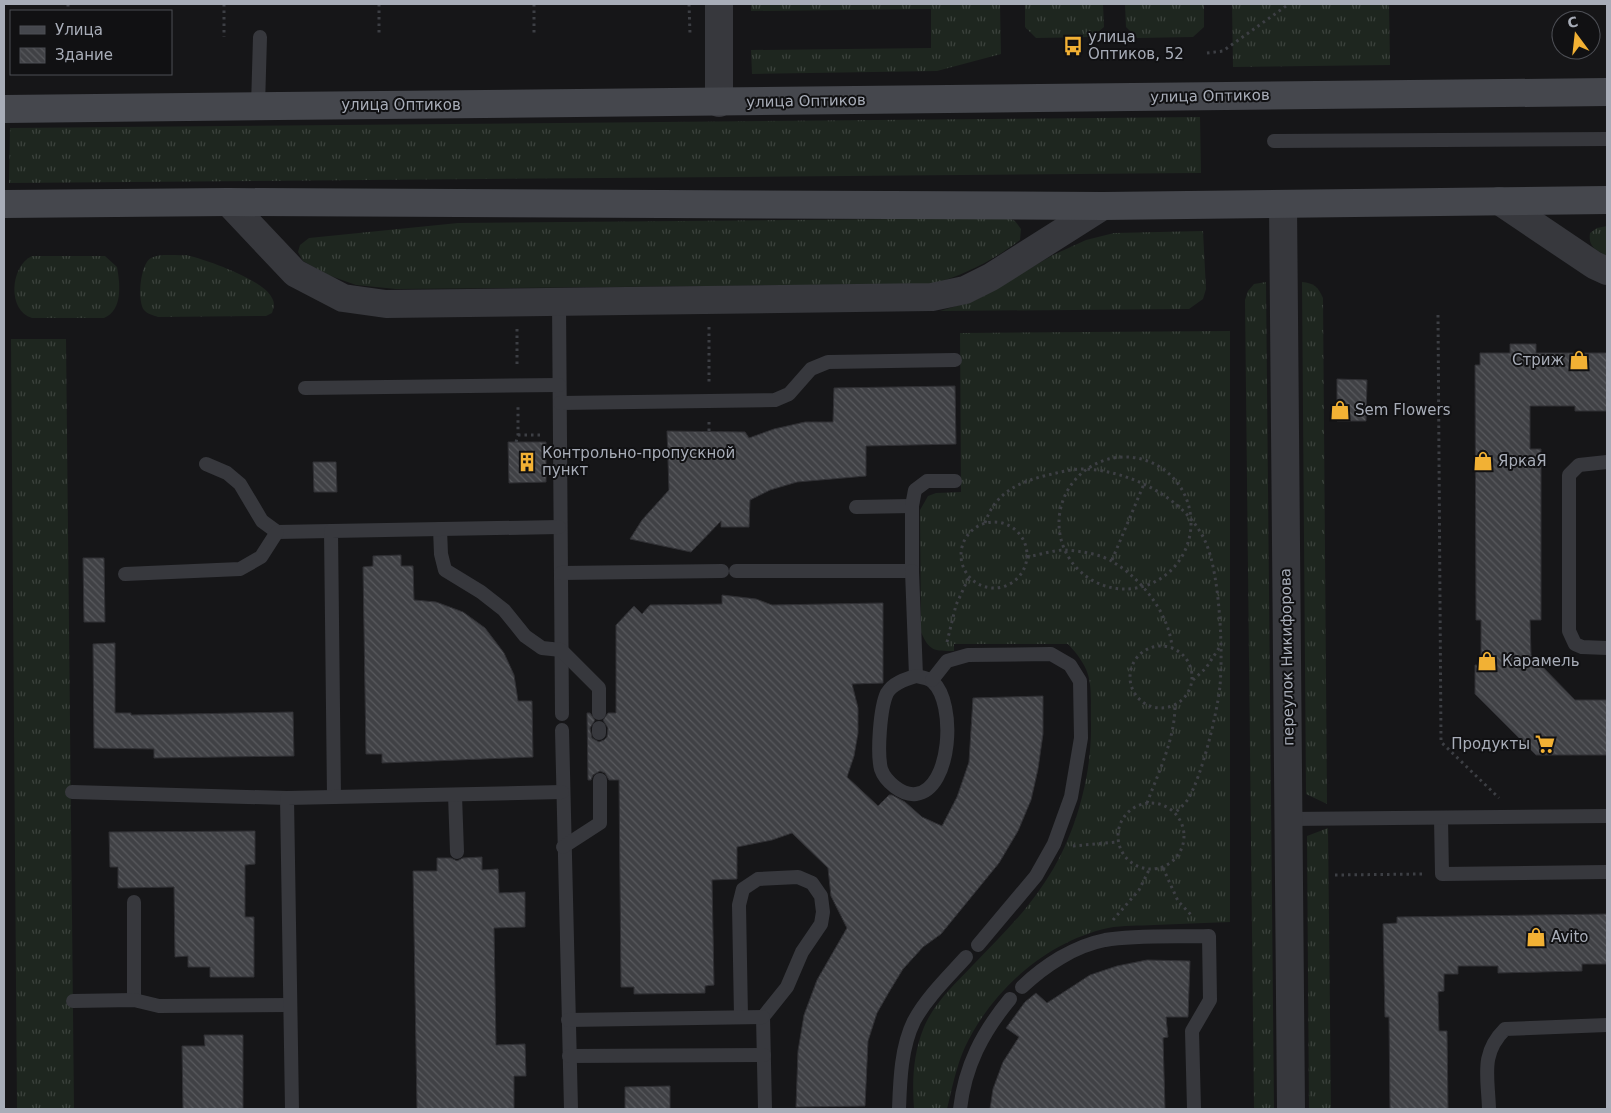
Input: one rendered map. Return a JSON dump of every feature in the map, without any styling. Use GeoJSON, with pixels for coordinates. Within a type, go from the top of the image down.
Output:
{"type":"FeatureCollection","features":[{"type":"Feature","properties":{"kind":"street"},"geometry":{"type":"LineString","coordinates":[[718,4],[719,103]]}},
{"type":"Feature","properties":{"kind":"street","name":"улица Оптиков"},"geometry":{"type":"LineString","coordinates":[[4,109],[719,103],[1607,92]]}},
{"type":"Feature","properties":{"kind":"street"},"geometry":{"type":"LineString","coordinates":[[4,204],[228,202],[1102,206],[1607,200]]}},
{"type":"Feature","properties":{"kind":"street"},"geometry":{"type":"LineString","coordinates":[[1499,201],[1594,265],[1607,271]]}},
{"type":"Feature","properties":{"kind":"street"},"geometry":{"type":"LineString","coordinates":[[228,202],[295,273],[343,298],[386,304],[932,297],[965,290],[991,277],[1060,235],[1102,206]]}},
{"type":"Feature","properties":{"kind":"street","name":"переулок Никифорова"},"geometry":{"type":"LineString","coordinates":[[1283,204],[1291,1109]]}},
{"type":"Feature","properties":{"kind":"lane"},"geometry":{"type":"LineString","coordinates":[[258,106],[260,37]]}},
{"type":"Feature","properties":{"kind":"lane"},"geometry":{"type":"LineString","coordinates":[[1274,141],[1607,139]]}},
{"type":"Feature","properties":{"kind":"lane"},"geometry":{"type":"LineString","coordinates":[[559,302],[559,527],[562,714]]}},
{"type":"Feature","properties":{"kind":"lane"},"geometry":{"type":"LineString","coordinates":[[560,403],[776,400],[789,394],[812,369],[828,362],[955,360]]}},
{"type":"Feature","properties":{"kind":"lane"},"geometry":{"type":"LineString","coordinates":[[305,388],[560,385]]}},
{"type":"Feature","properties":{"kind":"lane"},"geometry":{"type":"LineString","coordinates":[[1607,462],[1588,462],[1579,465],[1569,475],[1569,631],[1571,639],[1575,644],[1582,647],[1607,648]]}},
{"type":"Feature","properties":{"kind":"lane"},"geometry":{"type":"LineString","coordinates":[[206,464],[227,473],[240,484],[262,521],[277,532],[559,527]]}},
{"type":"Feature","properties":{"kind":"lane"},"geometry":{"type":"LineString","coordinates":[[916,676],[912,571],[912,506],[915,490],[927,481],[955,481]]}},
{"type":"Feature","properties":{"kind":"lane"},"geometry":{"type":"LineString","coordinates":[[856,507],[912,506]]}},
{"type":"Feature","properties":{"kind":"lane"},"geometry":{"type":"LineString","coordinates":[[440,529],[441,554],[445,570],[481,592],[496,604],[526,636],[542,648],[561,650],[599,688],[599,713]]}},
{"type":"Feature","properties":{"kind":"lane"},"geometry":{"type":"LineString","coordinates":[[331,531],[334,797]]}},
{"type":"Feature","properties":{"kind":"lane"},"geometry":{"type":"LineString","coordinates":[[125,574],[240,570],[261,557],[277,532]]}},
{"type":"Feature","properties":{"kind":"lane"},"geometry":{"type":"LineString","coordinates":[[560,573],[722,571]]}},
{"type":"Feature","properties":{"kind":"lane"},"geometry":{"type":"LineString","coordinates":[[736,572],[912,571]]}},
{"type":"Feature","properties":{"kind":"lane"},"geometry":{"type":"LineString","coordinates":[[932,680],[947,661],[968,655],[1050,654],[1070,664],[1080,681],[1081,738],[1071,797],[1054,844],[1036,876],[978,945]]}},
{"type":"Feature","properties":{"kind":"lane"},"geometry":{"type":"LineString","coordinates":[[916,676],[932,680],[942,693],[947,707],[946,738],[937,780],[929,789],[915,794],[900,790],[887,780],[881,769],[880,753],[883,707],[888,692],[899,682],[916,676]]}},
{"type":"Feature","properties":{"kind":"lane"},"geometry":{"type":"LineString","coordinates":[[562,730],[563,847],[571,1109]]}},
{"type":"Feature","properties":{"kind":"lane"},"geometry":{"type":"LineString","coordinates":[[563,847],[600,823],[600,780]]}},
{"type":"Feature","properties":{"kind":"lane"},"geometry":{"type":"LineString","coordinates":[[72,792],[287,798],[562,792]]}},
{"type":"Feature","properties":{"kind":"lane"},"geometry":{"type":"LineString","coordinates":[[455,795],[457,852]]}},
{"type":"Feature","properties":{"kind":"lane"},"geometry":{"type":"LineString","coordinates":[[287,798],[292,1109]]}},
{"type":"Feature","properties":{"kind":"lane"},"geometry":{"type":"LineString","coordinates":[[1288,819],[1607,816]]}},
{"type":"Feature","properties":{"kind":"lane"},"geometry":{"type":"LineString","coordinates":[[1441,818],[1442,874],[1607,872]]}},
{"type":"Feature","properties":{"kind":"lane"},"geometry":{"type":"LineString","coordinates":[[741,1017],[738,905],[743,889],[758,879],[798,877],[812,883],[820,896],[823,912],[821,924],[802,952],[787,987],[763,1016],[765,1109]]}},
{"type":"Feature","properties":{"kind":"lane"},"geometry":{"type":"LineString","coordinates":[[134,902],[134,1000]]}},
{"type":"Feature","properties":{"kind":"lane"},"geometry":{"type":"LineString","coordinates":[[1022,987],[1039,972],[1072,952],[1104,940],[1209,936],[1210,1000],[1192,1031],[1194,1109]]}},
{"type":"Feature","properties":{"kind":"lane"},"geometry":{"type":"LineString","coordinates":[[899,1109],[904,1054],[914,1022],[935,991],[966,958]]}},
{"type":"Feature","properties":{"kind":"lane"},"geometry":{"type":"LineString","coordinates":[[960,1109],[962,1087],[973,1054],[989,1025],[1010,999]]}},
{"type":"Feature","properties":{"kind":"lane"},"geometry":{"type":"LineString","coordinates":[[73,1001],[134,1000],[159,1006],[290,1005]]}},
{"type":"Feature","properties":{"kind":"lane"},"geometry":{"type":"LineString","coordinates":[[568,1020],[763,1016]]}},
{"type":"Feature","properties":{"kind":"lane"},"geometry":{"type":"LineString","coordinates":[[1489,1109],[1487,1055],[1493,1040],[1505,1028],[1607,1025]]}},
{"type":"Feature","properties":{"kind":"lane"},"geometry":{"type":"LineString","coordinates":[[569,1056],[764,1055]]}},
{"type":"Feature","properties":{"kind":"path"},"geometry":{"type":"LineString","coordinates":[[224,4],[224,37]]}},
{"type":"Feature","properties":{"kind":"path"},"geometry":{"type":"LineString","coordinates":[[378,4],[379,36]]}},
{"type":"Feature","properties":{"kind":"path"},"geometry":{"type":"LineString","coordinates":[[534,4],[534,35]]}},
{"type":"Feature","properties":{"kind":"path"},"geometry":{"type":"LineString","coordinates":[[689,4],[690,34]]}},
{"type":"Feature","properties":{"kind":"path"},"geometry":{"type":"LineString","coordinates":[[1208,53],[1223,51],[1289,4]]}},
{"type":"Feature","properties":{"kind":"path"},"geometry":{"type":"LineString","coordinates":[[1438,315],[1441,742],[1503,802]]}},
{"type":"Feature","properties":{"kind":"path"},"geometry":{"type":"LineString","coordinates":[[709,333],[709,364]]}},
{"type":"Feature","properties":{"kind":"path"},"geometry":{"type":"LineString","coordinates":[[516,442],[518,435],[517,335]]}},
{"type":"Feature","properties":{"kind":"path"},"geometry":{"type":"LineString","coordinates":[[1125,456],[1145,460],[1157,466],[1178,483],[1188,501],[1192,522],[1189,543],[1179,563],[1163,578],[1144,588],[1124,590],[1105,588],[1080,573],[1063,550],[1058,532],[1058,514],[1063,497],[1073,481],[1086,469],[1104,460],[1125,456]]}},
{"type":"Feature","properties":{"kind":"path"},"geometry":{"type":"LineString","coordinates":[[985,523],[990,507],[1001,495],[1018,484],[1043,476],[1086,469],[1114,473],[1144,484],[1171,500],[1192,522],[1206,543],[1213,567],[1218,602],[1220,687],[1201,766],[1188,800],[1175,814]]}},
{"type":"Feature","properties":{"kind":"path"},"geometry":{"type":"LineString","coordinates":[[1112,560],[1144,484]]}},
{"type":"Feature","properties":{"kind":"path"},"geometry":{"type":"LineString","coordinates":[[985,523],[1003,523],[1011,526],[1024,539],[1028,557],[1021,575],[1005,586],[986,587],[969,577],[963,568],[961,557],[962,545],[967,535],[985,523]]}},
{"type":"Feature","properties":{"kind":"path"},"geometry":{"type":"LineString","coordinates":[[1028,557],[1063,550],[1088,553],[1112,560],[1144,588],[1171,634],[1172,648]]}},
{"type":"Feature","properties":{"kind":"path"},"geometry":{"type":"LineString","coordinates":[[947,661],[947,639],[956,605],[969,577]]}},
{"type":"Feature","properties":{"kind":"path"},"geometry":{"type":"LineString","coordinates":[[1192,680],[1188,660],[1181,652],[1172,648],[1152,647],[1143,652],[1131,668],[1132,688],[1146,704],[1160,708],[1175,704],[1184,698],[1192,680],[1206,668],[1220,648]]}},
{"type":"Feature","properties":{"kind":"path"},"geometry":{"type":"LineString","coordinates":[[1147,803],[1167,751],[1175,721],[1175,704]]}},
{"type":"Feature","properties":{"kind":"path"},"geometry":{"type":"LineString","coordinates":[[1147,803],[1157,803],[1175,814],[1184,830],[1182,849],[1171,863],[1163,868],[1149,870],[1138,868],[1128,861],[1121,852],[1117,842],[1121,821],[1127,812],[1147,803]]}},
{"type":"Feature","properties":{"kind":"path"},"geometry":{"type":"LineString","coordinates":[[1054,844],[1078,847],[1117,842]]}},
{"type":"Feature","properties":{"kind":"path"},"geometry":{"type":"LineString","coordinates":[[1163,868],[1178,901],[1209,936]]}},
{"type":"Feature","properties":{"kind":"path"},"geometry":{"type":"LineString","coordinates":[[1104,940],[1108,927],[1139,890],[1149,870]]}},
{"type":"Feature","properties":{"kind":"path"},"geometry":{"type":"LineString","coordinates":[[1335,875],[1442,874]]}},
{"type":"Feature","properties":{"kind":"green space"},"geometry":{"type":"Polygon","coordinates":[[[751,4],[1000,4],[1001,54],[937,71],[752,74],[751,50],[931,48],[931,9],[751,11],[751,4]]]}},
{"type":"Feature","properties":{"kind":"green space"},"geometry":{"type":"Polygon","coordinates":[[[1025,4],[1103,4],[1104,27],[1092,37],[1036,38],[1025,27],[1025,4]]]}},
{"type":"Feature","properties":{"kind":"green space"},"geometry":{"type":"Polygon","coordinates":[[[1125,4],[1204,4],[1204,27],[1193,37],[1137,38],[1126,27],[1125,4]]]}},
{"type":"Feature","properties":{"kind":"green space"},"geometry":{"type":"Polygon","coordinates":[[[1232,4],[1389,4],[1390,65],[1233,67],[1232,4]]]}},
{"type":"Feature","properties":{"kind":"green space"},"geometry":{"type":"Polygon","coordinates":[[[1200,117],[1201,173],[9,183],[10,128],[1200,117]]]}},
{"type":"Feature","properties":{"kind":"green space"},"geometry":{"type":"Polygon","coordinates":[[[1008,218],[1015,221],[1021,229],[1020,240],[978,266],[933,284],[396,289],[356,285],[328,275],[303,261],[298,252],[300,245],[309,238],[458,223],[1008,218]]]}},
{"type":"Feature","properties":{"kind":"green space"},"geometry":{"type":"Polygon","coordinates":[[[1607,226],[1607,256],[1594,248],[1590,242],[1590,233],[1597,228],[1607,226]]]}},
{"type":"Feature","properties":{"kind":"green space"},"geometry":{"type":"Polygon","coordinates":[[[1203,231],[1206,289],[1203,299],[1189,309],[940,311],[976,300],[1053,255],[1086,240],[1114,233],[1203,231]]]}},
{"type":"Feature","properties":{"kind":"green space"},"geometry":{"type":"Polygon","coordinates":[[[186,255],[233,271],[258,284],[267,291],[273,300],[272,313],[266,316],[158,317],[144,310],[140,291],[142,275],[147,262],[151,258],[159,256],[186,255]]]}},
{"type":"Feature","properties":{"kind":"green space"},"geometry":{"type":"Polygon","coordinates":[[[32,256],[105,256],[117,267],[119,296],[114,309],[104,318],[32,318],[24,314],[18,307],[14,288],[19,269],[32,256]]]}},
{"type":"Feature","properties":{"kind":"green space"},"geometry":{"type":"Polygon","coordinates":[[[1266,282],[1274,1109],[1254,1109],[1245,300],[1248,291],[1254,284],[1266,282]]]}},
{"type":"Feature","properties":{"kind":"green space"},"geometry":{"type":"Polygon","coordinates":[[[1302,282],[1315,286],[1323,298],[1327,804],[1306,794],[1302,282]]]}},
{"type":"Feature","properties":{"kind":"green space"},"geometry":{"type":"Polygon","coordinates":[[[1230,331],[1230,922],[1114,927],[1085,935],[1063,944],[1023,971],[990,1006],[976,1026],[965,1047],[947,1109],[914,1109],[913,1078],[915,1057],[920,1037],[928,1018],[946,994],[1020,915],[1056,865],[1080,806],[1091,744],[1090,681],[1083,664],[1068,644],[954,644],[954,651],[942,651],[933,649],[921,632],[920,510],[928,496],[936,493],[961,492],[960,333],[1230,331]]]}},
{"type":"Feature","properties":{"kind":"green space"},"geometry":{"type":"Polygon","coordinates":[[[11,339],[66,339],[74,1109],[17,1109],[11,339]]]}},
{"type":"Feature","properties":{"kind":"green space"},"geometry":{"type":"Polygon","coordinates":[[[1328,828],[1331,1109],[1309,1109],[1307,836],[1328,828]]]}},
{"type":"Feature","properties":{"kind":"building"},"geometry":{"type":"Polygon","coordinates":[[[1510,344],[1536,344],[1536,353],[1607,353],[1607,411],[1575,411],[1575,406],[1530,406],[1530,449],[1541,449],[1541,620],[1530,620],[1531,655],[1575,700],[1607,700],[1607,755],[1536,755],[1475,694],[1475,665],[1481,665],[1481,620],[1476,620],[1475,365],[1480,365],[1480,353],[1510,353],[1510,344]]]}},
{"type":"Feature","properties":{"kind":"building"},"geometry":{"type":"Polygon","coordinates":[[[1337,379],[1367,380],[1366,421],[1337,421],[1337,379]]]}},
{"type":"Feature","properties":{"kind":"building"},"geometry":{"type":"Polygon","coordinates":[[[955,386],[956,444],[866,446],[866,476],[797,482],[770,490],[750,500],[749,527],[721,527],[721,521],[691,552],[630,539],[642,520],[669,490],[667,431],[745,432],[749,438],[774,429],[805,422],[833,422],[834,388],[955,386]]]}},
{"type":"Feature","properties":{"kind":"building","name":"Контрольно-пропускной пункт"},"geometry":{"type":"Polygon","coordinates":[[[508,442],[546,442],[546,482],[509,483],[508,442]]]}},
{"type":"Feature","properties":{"kind":"building"},"geometry":{"type":"Polygon","coordinates":[[[313,462],[336,462],[337,492],[314,492],[313,462]]]}},
{"type":"Feature","properties":{"kind":"building"},"geometry":{"type":"Polygon","coordinates":[[[401,555],[401,566],[413,566],[414,600],[436,602],[463,612],[485,628],[504,653],[514,675],[518,701],[532,701],[533,757],[382,763],[382,754],[366,754],[363,567],[373,566],[373,556],[401,555]]]}},
{"type":"Feature","properties":{"kind":"building"},"geometry":{"type":"Polygon","coordinates":[[[83,558],[104,558],[105,622],[84,622],[83,558]]]}},
{"type":"Feature","properties":{"kind":"building"},"geometry":{"type":"Polygon","coordinates":[[[722,595],[756,599],[772,605],[883,603],[883,683],[852,684],[858,708],[858,733],[854,756],[847,777],[878,806],[889,795],[892,795],[905,802],[922,817],[942,826],[957,797],[969,762],[973,698],[1043,696],[1043,734],[1038,769],[1031,800],[1018,831],[999,863],[941,934],[923,947],[903,969],[877,1013],[868,1041],[865,1106],[796,1107],[798,1051],[804,1015],[817,980],[847,928],[831,896],[828,868],[792,833],[772,840],[737,847],[737,879],[712,880],[714,985],[705,986],[705,993],[634,994],[634,987],[621,987],[619,780],[609,780],[605,773],[600,771],[593,775],[591,780],[588,780],[587,713],[590,713],[595,720],[590,728],[592,738],[599,742],[604,740],[607,737],[608,728],[603,720],[608,713],[616,713],[616,625],[634,606],[642,614],[650,605],[722,604],[722,595]]]}},
{"type":"Feature","properties":{"kind":"building"},"geometry":{"type":"Polygon","coordinates":[[[115,643],[115,713],[131,713],[131,715],[293,712],[294,756],[154,758],[154,749],[94,748],[93,644],[115,643]]]}},
{"type":"Feature","properties":{"kind":"building"},"geometry":{"type":"Polygon","coordinates":[[[255,831],[255,864],[245,865],[245,917],[254,917],[254,977],[210,977],[210,967],[188,967],[188,956],[175,957],[174,887],[118,888],[118,867],[110,867],[109,832],[255,831]]]}},
{"type":"Feature","properties":{"kind":"building"},"geometry":{"type":"Polygon","coordinates":[[[482,857],[482,870],[498,869],[499,893],[525,892],[525,927],[494,928],[496,1045],[525,1044],[526,1076],[514,1076],[514,1109],[417,1109],[413,871],[437,871],[437,858],[451,858],[457,861],[463,858],[482,857]]]}},
{"type":"Feature","properties":{"kind":"building"},"geometry":{"type":"Polygon","coordinates":[[[1607,914],[1607,964],[1582,964],[1582,971],[1498,973],[1498,966],[1458,966],[1458,974],[1444,974],[1444,991],[1438,992],[1439,1031],[1447,1031],[1448,1109],[1390,1109],[1389,1017],[1385,1017],[1383,924],[1397,923],[1397,917],[1607,914]]]}},
{"type":"Feature","properties":{"kind":"building"},"geometry":{"type":"Polygon","coordinates":[[[1147,960],[1190,961],[1188,1017],[1166,1017],[1168,1037],[1163,1038],[1165,1109],[990,1109],[993,1089],[1003,1062],[1019,1037],[1006,1028],[1025,1002],[1036,993],[1047,1003],[1090,975],[1117,966],[1147,960]]]}},
{"type":"Feature","properties":{"kind":"building"},"geometry":{"type":"Polygon","coordinates":[[[204,1035],[243,1035],[243,1109],[183,1109],[182,1046],[205,1046],[204,1035]]]}},
{"type":"Feature","properties":{"kind":"building"},"geometry":{"type":"Polygon","coordinates":[[[670,1086],[670,1109],[625,1109],[625,1087],[670,1086]]]}},
{"type":"Feature","properties":{"kind":"place","name":"улица Оптиков, 52"},"geometry":{"type":"Point","coordinates":[1073,46]}},
{"type":"Feature","properties":{"kind":"place","name":"Стриж"},"geometry":{"type":"Point","coordinates":[1579,360]}},
{"type":"Feature","properties":{"kind":"place","name":"Sem Flowers"},"geometry":{"type":"Point","coordinates":[1340,410]}},
{"type":"Feature","properties":{"kind":"place","name":"ЯркаЯ"},"geometry":{"type":"Point","coordinates":[1483,461]}},
{"type":"Feature","properties":{"kind":"place","name":"Контрольно-пропускной пункт"},"geometry":{"type":"Point","coordinates":[527,462]}},
{"type":"Feature","properties":{"kind":"place","name":"Карамель"},"geometry":{"type":"Point","coordinates":[1487,661]}},
{"type":"Feature","properties":{"kind":"place","name":"Продукты"},"geometry":{"type":"Point","coordinates":[1545,744]}},
{"type":"Feature","properties":{"kind":"place","name":"Avito"},"geometry":{"type":"Point","coordinates":[1536,937]}}]}
